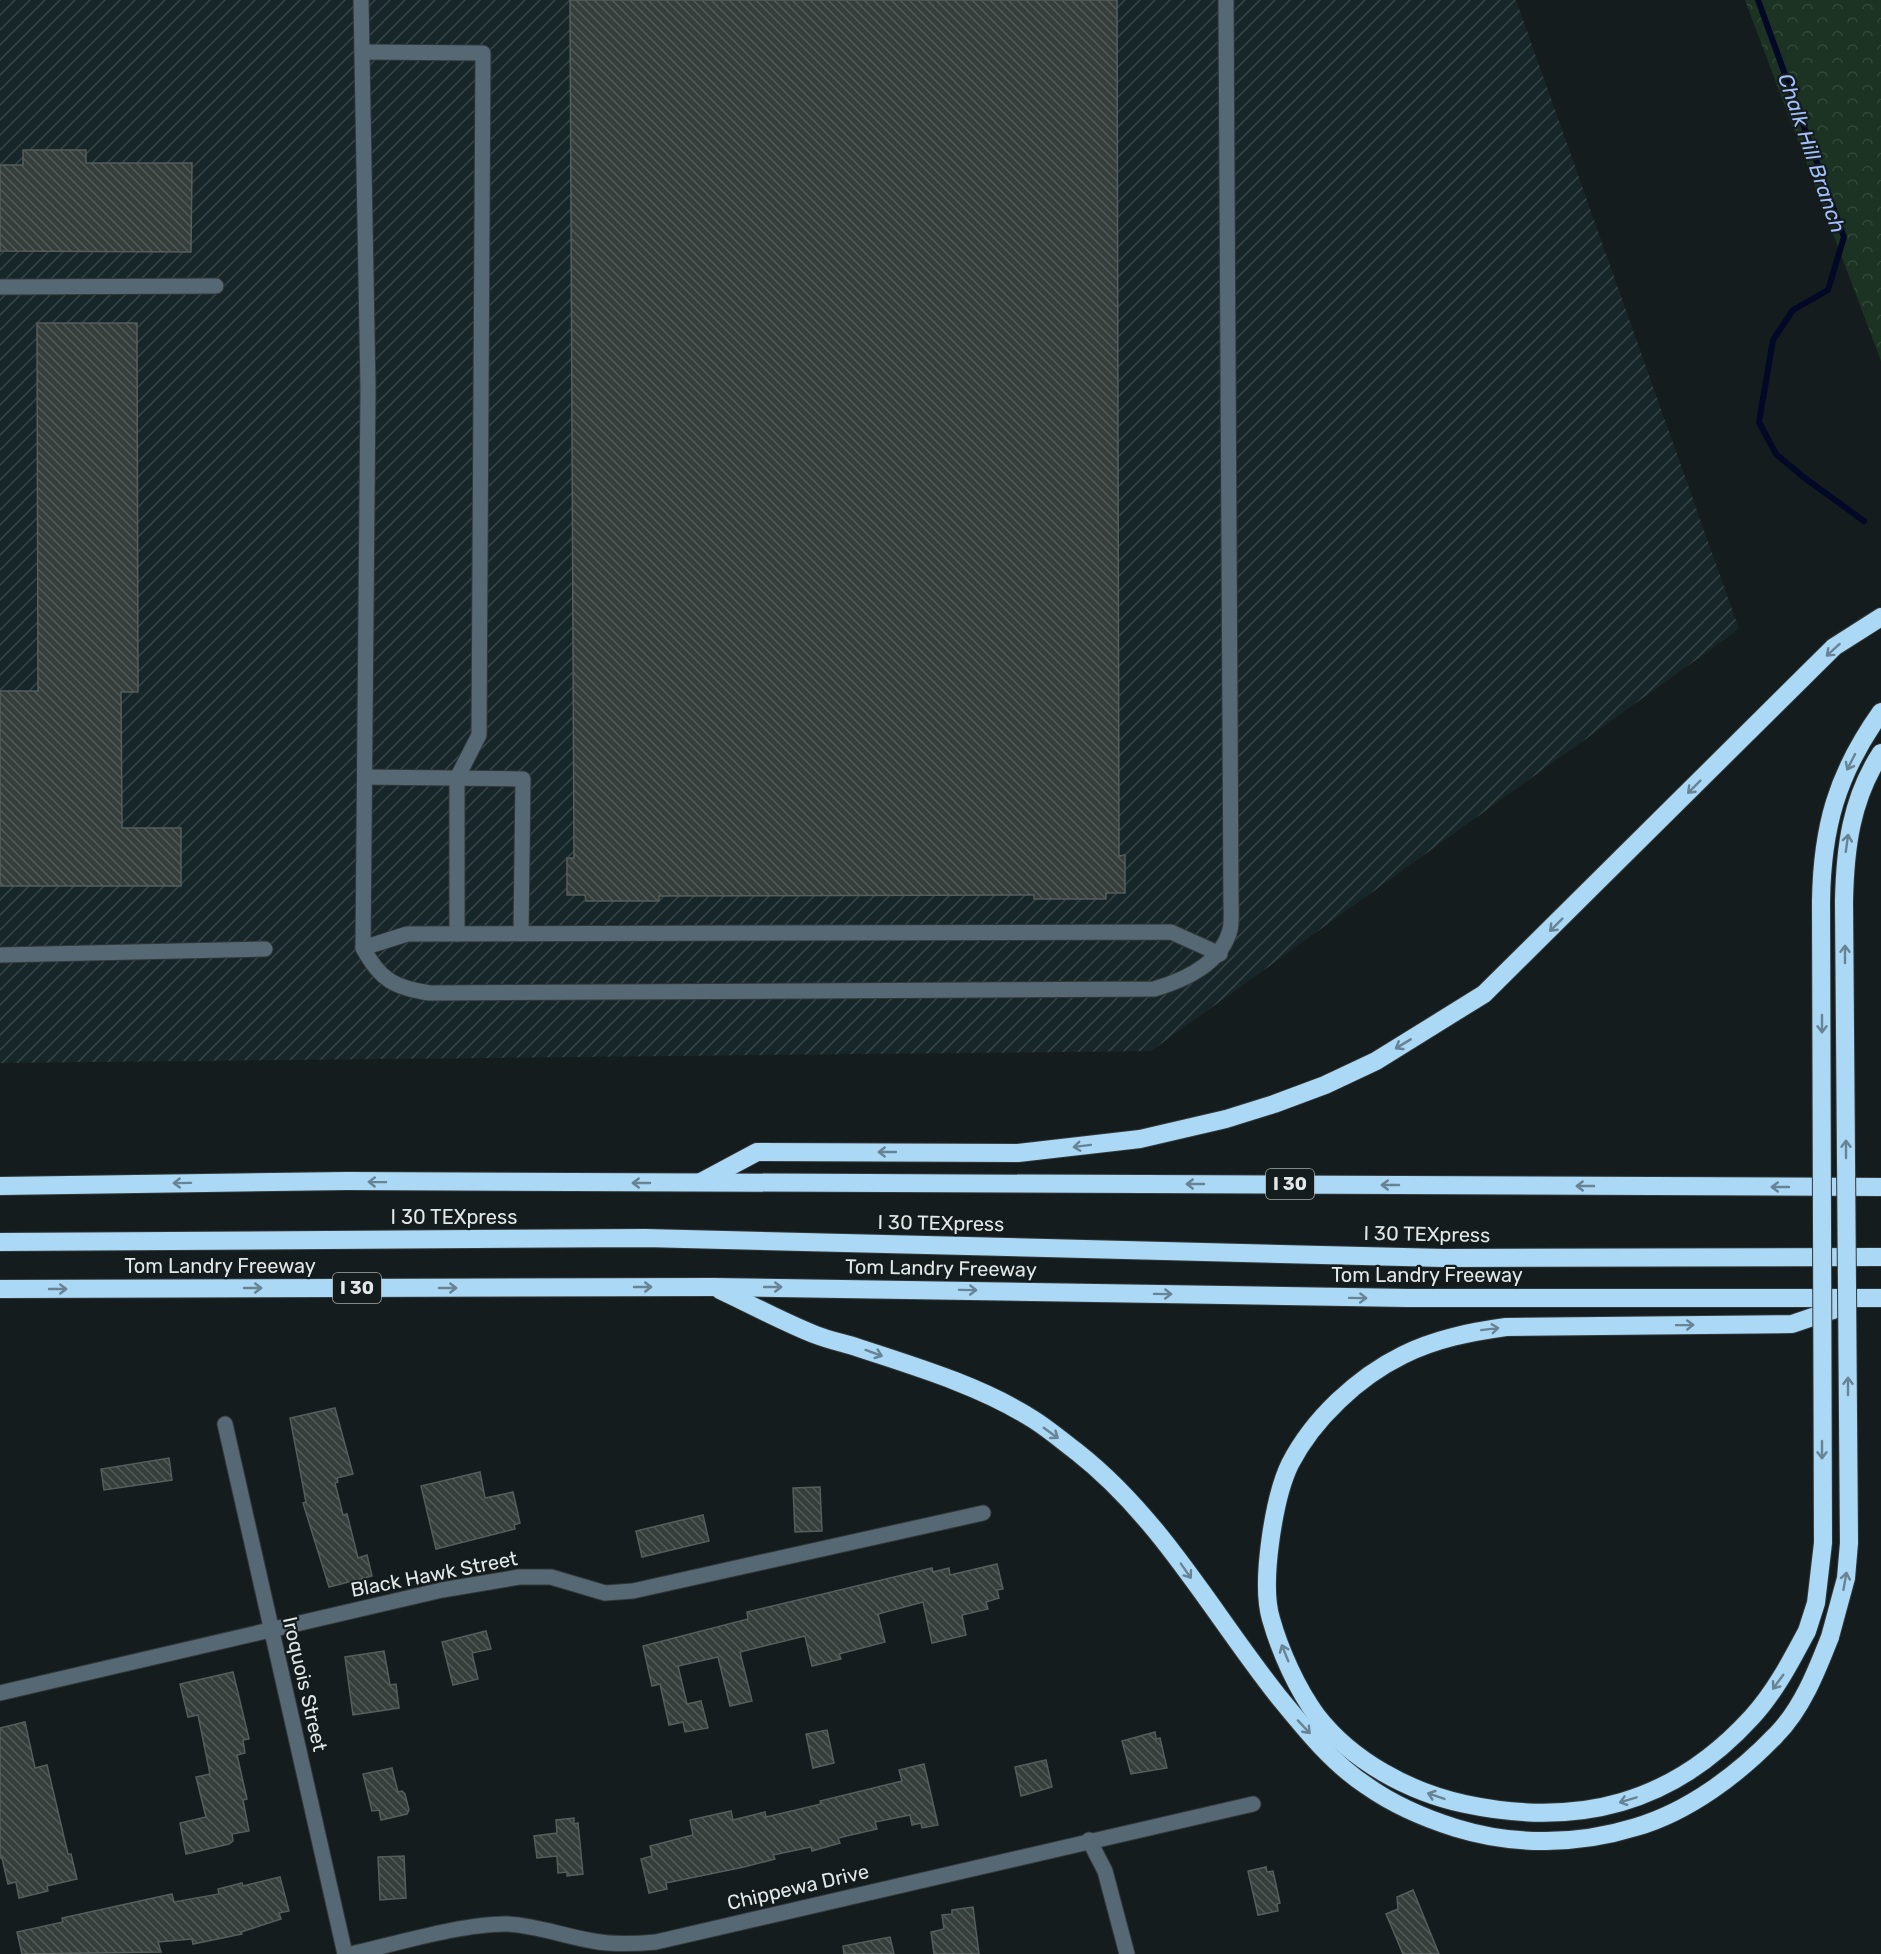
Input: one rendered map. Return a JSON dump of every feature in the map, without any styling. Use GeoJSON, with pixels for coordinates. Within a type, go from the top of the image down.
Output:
{"type":"FeatureCollection","features":[{"type":"Feature","properties":{"kind":"highway"},"geometry":{"type":"LineString","coordinates":[[700,1183],[758,1152],[1018,1153],[1140,1139],[1226,1119],[1274,1104],[1376,1061],[1484,994],[1531,950],[1834,647],[1881,617]]}},
{"type":"Feature","properties":{"kind":"highway"},"geometry":{"type":"LineString","coordinates":[[1875,1298],[1847,1305],[1792,1324],[1506,1327],[1465,1332],[1402,1355],[1352,1388],[1312,1431],[1290,1465],[1271,1525],[1268,1560],[1270,1616],[1294,1675],[1316,1715],[1341,1742],[1377,1768],[1410,1787],[1451,1801],[1504,1812],[1572,1813],[1631,1800],[1672,1782],[1718,1750],[1753,1716],[1783,1675],[1807,1631],[1816,1603],[1822,1543],[1821,902],[1822,859],[1834,803],[1848,766],[1881,712]]}},
{"type":"Feature","properties":{"kind":"highway"},"geometry":{"type":"LineString","coordinates":[[714,1287],[818,1336],[854,1346],[963,1385],[1026,1415],[1097,1470],[1162,1537],[1258,1671],[1298,1721],[1341,1766],[1364,1785],[1397,1805],[1462,1830],[1499,1838],[1574,1841],[1617,1833],[1654,1822],[1693,1801],[1729,1777],[1778,1734],[1815,1677],[1830,1637],[1846,1578],[1849,1543],[1845,861],[1855,806],[1881,753]]}},
{"type":"Feature","properties":{"kind":"highway","name":"I 30"},"geometry":{"type":"LineString","coordinates":[[0,1186],[347,1181],[1881,1187]]}},
{"type":"Feature","properties":{"kind":"highway","name":"I 30 TEXpress"},"geometry":{"type":"LineString","coordinates":[[0,1242],[645,1238],[1444,1258],[1881,1257]]}},
{"type":"Feature","properties":{"kind":"highway","name":"Tom Landry Freeway"},"geometry":{"type":"LineString","coordinates":[[0,1289],[714,1287],[1408,1298],[1875,1298]]}},
{"type":"Feature","properties":{"kind":"street"},"geometry":{"type":"LineString","coordinates":[[361,0],[368,388],[363,948],[373,967],[391,982],[407,990],[430,993],[1154,989],[1179,982],[1220,954],[1230,929],[1231,902],[1226,0]]}},
{"type":"Feature","properties":{"kind":"street"},"geometry":{"type":"LineString","coordinates":[[362,52],[483,53],[479,735],[457,778],[457,934]]}},
{"type":"Feature","properties":{"kind":"street"},"geometry":{"type":"LineString","coordinates":[[0,287],[216,286]]}},
{"type":"Feature","properties":{"kind":"street"},"geometry":{"type":"LineString","coordinates":[[365,777],[523,779],[521,933]]}},
{"type":"Feature","properties":{"kind":"street"},"geometry":{"type":"LineString","coordinates":[[363,948],[407,934],[1172,932],[1220,954]]}},
{"type":"Feature","properties":{"kind":"street"},"geometry":{"type":"LineString","coordinates":[[0,955],[266,949]]}},
{"type":"Feature","properties":{"kind":"street","name":"Iroquois Street"},"geometry":{"type":"LineString","coordinates":[[225,1424],[345,1954]]}},
{"type":"Feature","properties":{"kind":"street","name":"Black Hawk Street"},"geometry":{"type":"LineString","coordinates":[[0,1693],[442,1590],[519,1576],[550,1577],[605,1593],[633,1591],[983,1513]]}},
{"type":"Feature","properties":{"kind":"street","name":"Chippewa Drive"},"geometry":{"type":"LineString","coordinates":[[351,1954],[472,1927],[506,1924],[542,1928],[604,1943],[626,1945],[656,1942],[1089,1840],[1253,1804]]}},
{"type":"Feature","properties":{"kind":"street"},"geometry":{"type":"LineString","coordinates":[[1089,1840],[1105,1871],[1127,1954]]}},
{"type":"Feature","properties":{"kind":"shaded area"},"geometry":{"type":"Polygon","coordinates":[[[0,0],[1516,0],[1739,629],[1151,1051],[0,1063],[0,0]]]}},
{"type":"Feature","properties":{"kind":"green space"},"geometry":{"type":"Polygon","coordinates":[[[1745,0],[1881,0],[1881,361],[1745,0]]]}},
{"type":"Feature","properties":{"kind":"building"},"geometry":{"type":"Polygon","coordinates":[[[570,0],[1117,0],[1119,856],[1125,855],[1125,893],[1106,893],[1106,899],[1034,899],[1034,895],[659,896],[659,901],[586,901],[585,895],[567,895],[567,858],[574,858],[570,0]]]}},
{"type":"Feature","properties":{"kind":"building"},"geometry":{"type":"Polygon","coordinates":[[[23,150],[86,150],[86,163],[192,163],[191,252],[0,251],[0,165],[23,165],[23,150]]]}},
{"type":"Feature","properties":{"kind":"building"},"geometry":{"type":"Polygon","coordinates":[[[37,323],[137,323],[138,692],[121,692],[122,828],[181,828],[181,886],[0,886],[0,691],[38,691],[37,323]]]}},
{"type":"Feature","properties":{"kind":"building"},"geometry":{"type":"Polygon","coordinates":[[[335,1408],[353,1474],[337,1478],[338,1482],[335,1483],[343,1515],[347,1514],[358,1558],[367,1555],[372,1576],[329,1587],[303,1503],[306,1502],[290,1418],[335,1408]]]}},
{"type":"Feature","properties":{"kind":"building"},"geometry":{"type":"Polygon","coordinates":[[[169,1458],[172,1480],[104,1490],[101,1469],[169,1458]]]}},
{"type":"Feature","properties":{"kind":"building"},"geometry":{"type":"Polygon","coordinates":[[[480,1472],[485,1498],[513,1492],[520,1523],[514,1525],[515,1529],[436,1549],[421,1486],[480,1472]]]}},
{"type":"Feature","properties":{"kind":"building"},"geometry":{"type":"Polygon","coordinates":[[[820,1487],[822,1531],[795,1532],[793,1488],[820,1487]]]}},
{"type":"Feature","properties":{"kind":"building"},"geometry":{"type":"Polygon","coordinates":[[[703,1515],[709,1541],[642,1557],[636,1531],[703,1515]]]}},
{"type":"Feature","properties":{"kind":"building"},"geometry":{"type":"Polygon","coordinates":[[[997,1564],[1003,1589],[997,1590],[999,1598],[986,1602],[988,1609],[962,1615],[966,1635],[932,1643],[923,1602],[878,1614],[885,1642],[839,1654],[841,1659],[812,1666],[805,1636],[740,1652],[752,1701],[730,1706],[718,1657],[678,1666],[687,1704],[701,1701],[708,1728],[685,1732],[683,1722],[669,1725],[660,1684],[652,1686],[643,1646],[748,1619],[747,1612],[932,1568],[933,1572],[949,1568],[950,1575],[997,1564]]]}},
{"type":"Feature","properties":{"kind":"building"},"geometry":{"type":"Polygon","coordinates":[[[486,1631],[491,1649],[472,1653],[478,1679],[453,1685],[442,1642],[486,1631]]]}},
{"type":"Feature","properties":{"kind":"building"},"geometry":{"type":"Polygon","coordinates":[[[384,1651],[390,1685],[396,1684],[399,1708],[353,1715],[345,1657],[384,1651]]]}},
{"type":"Feature","properties":{"kind":"building"},"geometry":{"type":"Polygon","coordinates":[[[233,1672],[249,1739],[243,1740],[245,1753],[237,1755],[247,1799],[243,1800],[249,1831],[232,1834],[233,1841],[229,1844],[186,1854],[180,1823],[206,1817],[196,1777],[210,1774],[198,1715],[188,1717],[180,1684],[233,1672]]]}},
{"type":"Feature","properties":{"kind":"building"},"geometry":{"type":"Polygon","coordinates":[[[25,1722],[35,1768],[47,1765],[68,1854],[71,1854],[77,1879],[47,1886],[48,1891],[19,1898],[16,1882],[8,1884],[2,1858],[0,1858],[0,1728],[25,1722]]]}},
{"type":"Feature","properties":{"kind":"building"},"geometry":{"type":"Polygon","coordinates":[[[827,1730],[834,1763],[813,1768],[806,1734],[827,1730]]]}},
{"type":"Feature","properties":{"kind":"building"},"geometry":{"type":"Polygon","coordinates":[[[1155,1732],[1156,1739],[1160,1738],[1167,1768],[1131,1774],[1122,1741],[1155,1732]]]}},
{"type":"Feature","properties":{"kind":"building"},"geometry":{"type":"Polygon","coordinates":[[[1046,1760],[1052,1787],[1021,1796],[1015,1767],[1046,1760]]]}},
{"type":"Feature","properties":{"kind":"building"},"geometry":{"type":"Polygon","coordinates":[[[924,1764],[938,1825],[922,1828],[921,1823],[912,1825],[910,1815],[875,1822],[877,1829],[838,1838],[840,1843],[812,1851],[811,1847],[773,1855],[775,1859],[666,1883],[667,1889],[649,1893],[641,1859],[652,1856],[650,1846],[693,1835],[690,1820],[731,1811],[733,1820],[765,1812],[766,1817],[821,1804],[820,1801],[902,1781],[899,1770],[924,1764]]]}},
{"type":"Feature","properties":{"kind":"building"},"geometry":{"type":"Polygon","coordinates":[[[392,1768],[398,1792],[402,1791],[405,1794],[409,1810],[407,1814],[381,1820],[379,1810],[372,1811],[363,1774],[392,1768]]]}},
{"type":"Feature","properties":{"kind":"building"},"geometry":{"type":"Polygon","coordinates":[[[574,1818],[574,1824],[578,1823],[583,1874],[567,1876],[567,1872],[558,1873],[557,1856],[537,1858],[534,1836],[557,1833],[556,1820],[574,1818]]]}},
{"type":"Feature","properties":{"kind":"building"},"geometry":{"type":"Polygon","coordinates":[[[404,1856],[406,1898],[380,1900],[378,1857],[404,1856]]]}},
{"type":"Feature","properties":{"kind":"building"},"geometry":{"type":"Polygon","coordinates":[[[1266,1867],[1267,1872],[1273,1871],[1280,1903],[1277,1904],[1278,1911],[1258,1915],[1248,1871],[1266,1867]]]}},
{"type":"Feature","properties":{"kind":"building"},"geometry":{"type":"Polygon","coordinates":[[[280,1877],[289,1911],[279,1913],[281,1919],[241,1932],[242,1934],[193,1944],[192,1939],[158,1942],[161,1952],[22,1954],[17,1932],[63,1922],[62,1918],[172,1894],[174,1902],[219,1894],[218,1889],[242,1883],[243,1886],[280,1877]]]}},
{"type":"Feature","properties":{"kind":"building"},"geometry":{"type":"Polygon","coordinates":[[[1413,1890],[1439,1954],[1403,1954],[1386,1914],[1398,1909],[1397,1897],[1413,1890]]]}},
{"type":"Feature","properties":{"kind":"building"},"geometry":{"type":"Polygon","coordinates":[[[973,1907],[979,1954],[934,1954],[931,1932],[944,1929],[942,1915],[952,1914],[952,1910],[973,1907]]]}},
{"type":"Feature","properties":{"kind":"building"},"geometry":{"type":"Polygon","coordinates":[[[890,1937],[894,1954],[844,1954],[843,1946],[890,1937]]]}},
{"type":"Feature","properties":{"kind":"waterway","name":"Chalk Hill Branch"},"geometry":{"type":"LineString","coordinates":[[1758,0],[1844,237],[1828,290],[1793,310],[1773,340],[1759,422],[1776,454],[1864,521]]}}]}
